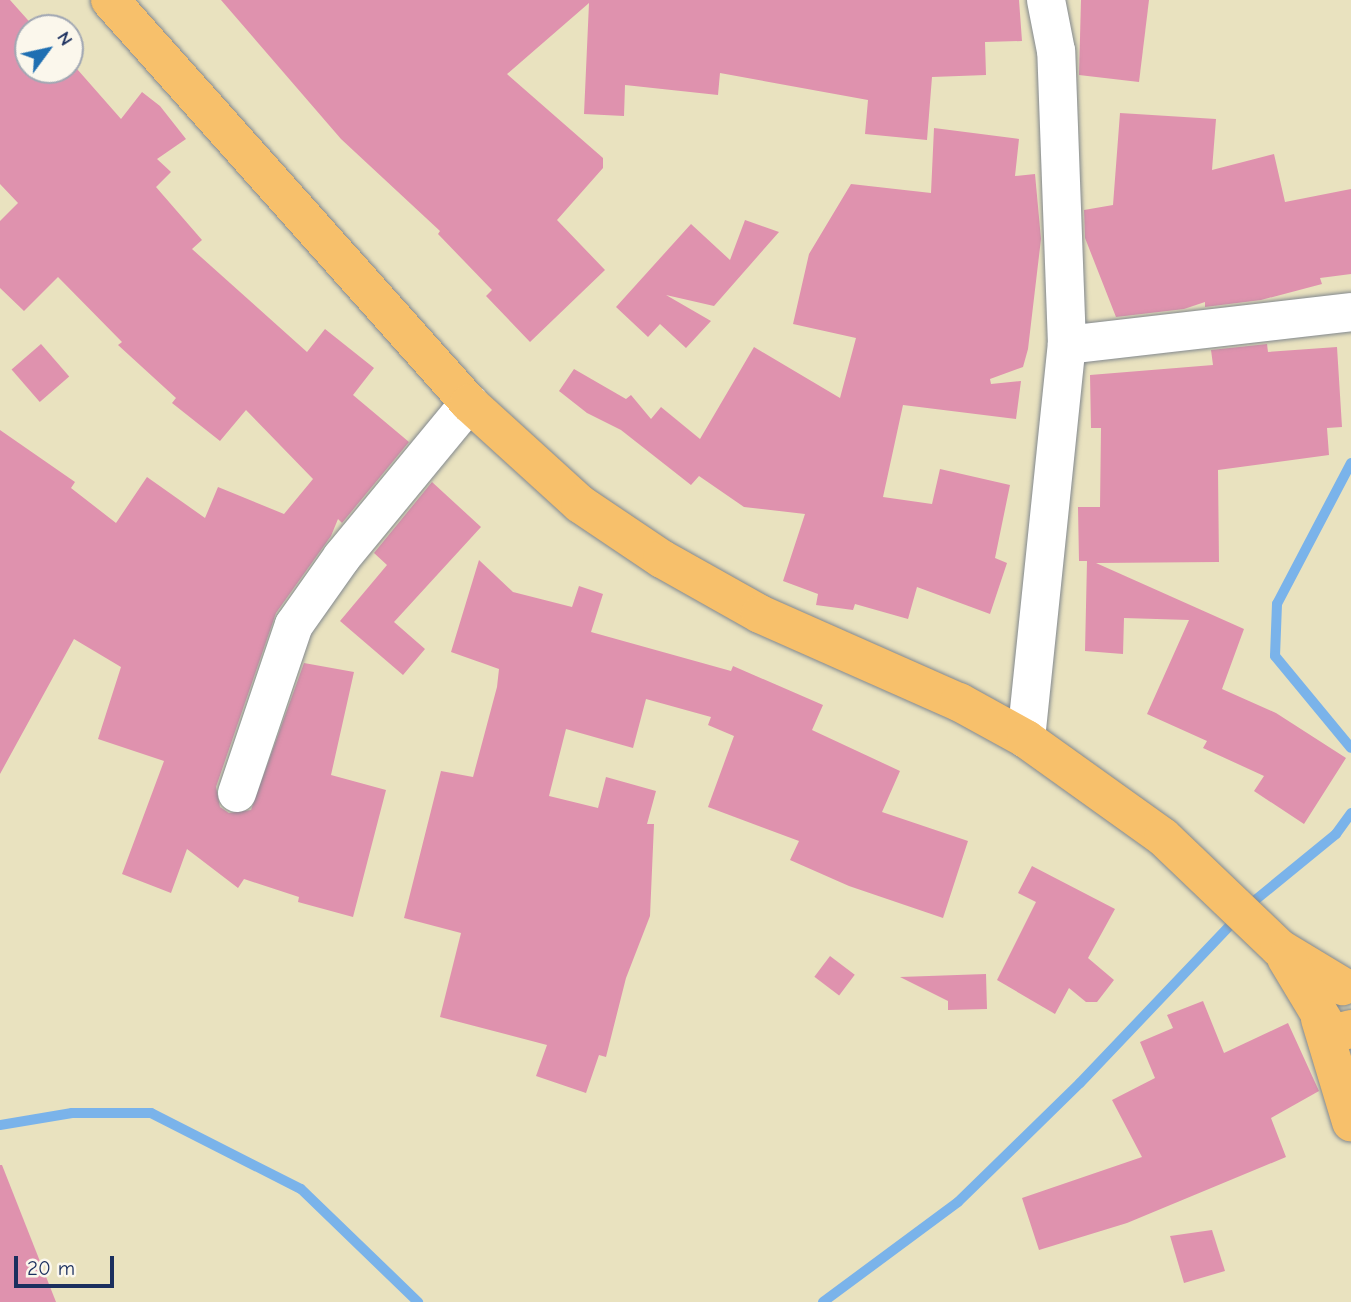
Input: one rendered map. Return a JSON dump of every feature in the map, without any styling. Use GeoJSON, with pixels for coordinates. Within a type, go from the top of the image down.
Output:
{"type":"FeatureCollection","features":[{"type":"Feature","properties":{"kind":"main road"},"geometry":{"type":"LineString","coordinates":[[110,0],[469,403],[580,505],[662,559],[760,614],[958,702],[1026,738],[1163,837],[1336,1006],[1349,1101]]}},
{"type":"Feature","properties":{"kind":"street"},"geometry":{"type":"LineString","coordinates":[[1026,738],[1067,345],[1056,51],[1046,0]]}},
{"type":"Feature","properties":{"kind":"street"},"geometry":{"type":"LineString","coordinates":[[1067,345],[1351,313]]}},
{"type":"Feature","properties":{"kind":"street"},"geometry":{"type":"LineString","coordinates":[[237,793],[294,625],[342,557],[469,403]]}},
{"type":"Feature","properties":{"kind":"building"},"geometry":{"type":"Polygon","coordinates":[[[0,0],[10,0],[22,14],[14,14],[14,84],[84,84],[84,77],[121,119],[142,92],[160,106],[186,139],[157,159],[171,172],[156,187],[202,240],[192,249],[307,352],[325,329],[374,368],[353,395],[409,442],[342,523],[338,519],[331,536],[276,613],[216,787],[220,807],[229,813],[251,810],[304,663],[354,672],[331,775],[386,790],[353,917],[298,902],[299,897],[244,879],[238,888],[187,849],[171,893],[122,874],[164,761],[98,739],[121,667],[74,639],[0,774],[0,430],[75,482],[71,488],[116,523],[147,477],[205,518],[218,487],[284,514],[313,479],[246,410],[220,441],[172,403],[176,398],[118,345],[122,342],[58,277],[24,311],[0,288],[0,221],[18,203],[0,184],[0,0]]]}},
{"type":"Feature","properties":{"kind":"building"},"geometry":{"type":"Polygon","coordinates":[[[221,0],[1019,0],[1022,41],[985,42],[986,75],[932,77],[927,140],[865,134],[868,100],[720,73],[718,95],[625,85],[624,116],[584,114],[589,3],[507,74],[603,158],[603,168],[557,220],[605,270],[530,342],[486,296],[492,290],[438,234],[440,231],[341,139],[221,0]]]}},
{"type":"Feature","properties":{"kind":"building"},"geometry":{"type":"Polygon","coordinates":[[[1081,0],[1149,0],[1139,82],[1079,75],[1081,0]]]}},
{"type":"Feature","properties":{"kind":"building"},"geometry":{"type":"Polygon","coordinates":[[[1120,113],[1216,119],[1212,170],[1274,154],[1285,202],[1351,189],[1351,274],[1320,278],[1322,284],[1261,300],[1205,307],[1205,302],[1184,309],[1116,317],[1085,238],[1084,210],[1113,205],[1120,113]]]}},
{"type":"Feature","properties":{"kind":"building"},"geometry":{"type":"Polygon","coordinates":[[[934,128],[1019,139],[1015,176],[1035,174],[1041,239],[1028,349],[1023,367],[990,379],[991,384],[1021,381],[1016,419],[903,405],[883,497],[932,504],[940,469],[1010,485],[995,558],[1007,563],[990,614],[917,587],[908,619],[855,604],[853,610],[816,605],[818,594],[783,581],[805,514],[744,507],[699,476],[691,485],[621,430],[587,413],[559,391],[574,369],[626,399],[631,395],[651,419],[661,407],[700,439],[754,347],[840,398],[856,338],[793,324],[809,254],[851,184],[931,193],[934,128]]]}},
{"type":"Feature","properties":{"kind":"building"},"geometry":{"type":"Polygon","coordinates":[[[745,220],[779,232],[714,306],[666,295],[711,321],[686,348],[660,324],[648,337],[616,307],[691,224],[730,260],[745,220]]]}},
{"type":"Feature","properties":{"kind":"building"},"geometry":{"type":"Polygon","coordinates":[[[41,344],[69,376],[40,402],[12,370],[41,344]]]}},
{"type":"Feature","properties":{"kind":"building"},"geometry":{"type":"Polygon","coordinates":[[[1267,344],[1268,352],[1337,347],[1342,427],[1327,428],[1329,455],[1218,470],[1219,562],[1096,563],[1244,629],[1222,689],[1276,713],[1346,758],[1304,824],[1254,791],[1264,776],[1203,748],[1207,741],[1147,714],[1189,620],[1124,618],[1123,654],[1085,651],[1087,561],[1079,561],[1078,507],[1100,507],[1101,428],[1091,428],[1090,375],[1213,365],[1211,350],[1267,344]]]}},
{"type":"Feature","properties":{"kind":"building"},"geometry":{"type":"Polygon","coordinates":[[[432,482],[481,527],[394,622],[425,649],[403,675],[340,621],[387,565],[374,553],[432,482]]]}},
{"type":"Feature","properties":{"kind":"building"},"geometry":{"type":"Polygon","coordinates":[[[479,560],[513,592],[572,607],[579,586],[603,594],[591,632],[731,671],[733,666],[823,705],[812,730],[900,771],[882,812],[968,841],[943,918],[849,886],[790,860],[799,841],[708,807],[734,736],[708,725],[711,717],[646,699],[633,748],[566,729],[549,796],[598,808],[606,777],[656,791],[647,824],[654,824],[650,916],[626,978],[606,1057],[599,1055],[586,1093],[536,1076],[547,1045],[440,1017],[461,933],[404,918],[441,771],[473,777],[497,687],[499,669],[451,652],[479,560]]]}},
{"type":"Feature","properties":{"kind":"building"},"geometry":{"type":"Polygon","coordinates":[[[1032,866],[1115,909],[1088,958],[1114,980],[1097,1002],[1086,1002],[1069,988],[1055,1014],[997,980],[1036,902],[1018,893],[1032,866]]]}},
{"type":"Feature","properties":{"kind":"building"},"geometry":{"type":"Polygon","coordinates":[[[830,956],[855,975],[839,995],[814,977],[830,956]]]}},
{"type":"Feature","properties":{"kind":"building"},"geometry":{"type":"Polygon","coordinates":[[[986,974],[987,1009],[948,1010],[948,1001],[900,977],[986,974]]]}},
{"type":"Feature","properties":{"kind":"building"},"geometry":{"type":"Polygon","coordinates":[[[1203,1001],[1224,1053],[1288,1023],[1319,1091],[1271,1118],[1286,1157],[1127,1223],[1039,1250],[1022,1198],[1142,1157],[1112,1100],[1155,1078],[1140,1042],[1173,1028],[1167,1015],[1203,1001]]]}},
{"type":"Feature","properties":{"kind":"building"},"geometry":{"type":"Polygon","coordinates":[[[2,1165],[56,1302],[0,1302],[2,1165]]]}},
{"type":"Feature","properties":{"kind":"building"},"geometry":{"type":"Polygon","coordinates":[[[1212,1230],[1225,1271],[1184,1283],[1170,1236],[1212,1230]]]}},
{"type":"Feature","properties":{"kind":"waterway"},"geometry":{"type":"LineString","coordinates":[[1351,463],[1277,604],[1275,656],[1351,748]]}},
{"type":"Feature","properties":{"kind":"waterway"},"geometry":{"type":"LineString","coordinates":[[1248,906],[1336,834],[1351,813]]}},
{"type":"Feature","properties":{"kind":"waterway"},"geometry":{"type":"LineString","coordinates":[[823,1302],[958,1202],[1080,1083],[1238,917]]}},
{"type":"Feature","properties":{"kind":"waterway"},"geometry":{"type":"LineString","coordinates":[[0,1125],[72,1113],[151,1113],[301,1189],[418,1302]]}}]}
